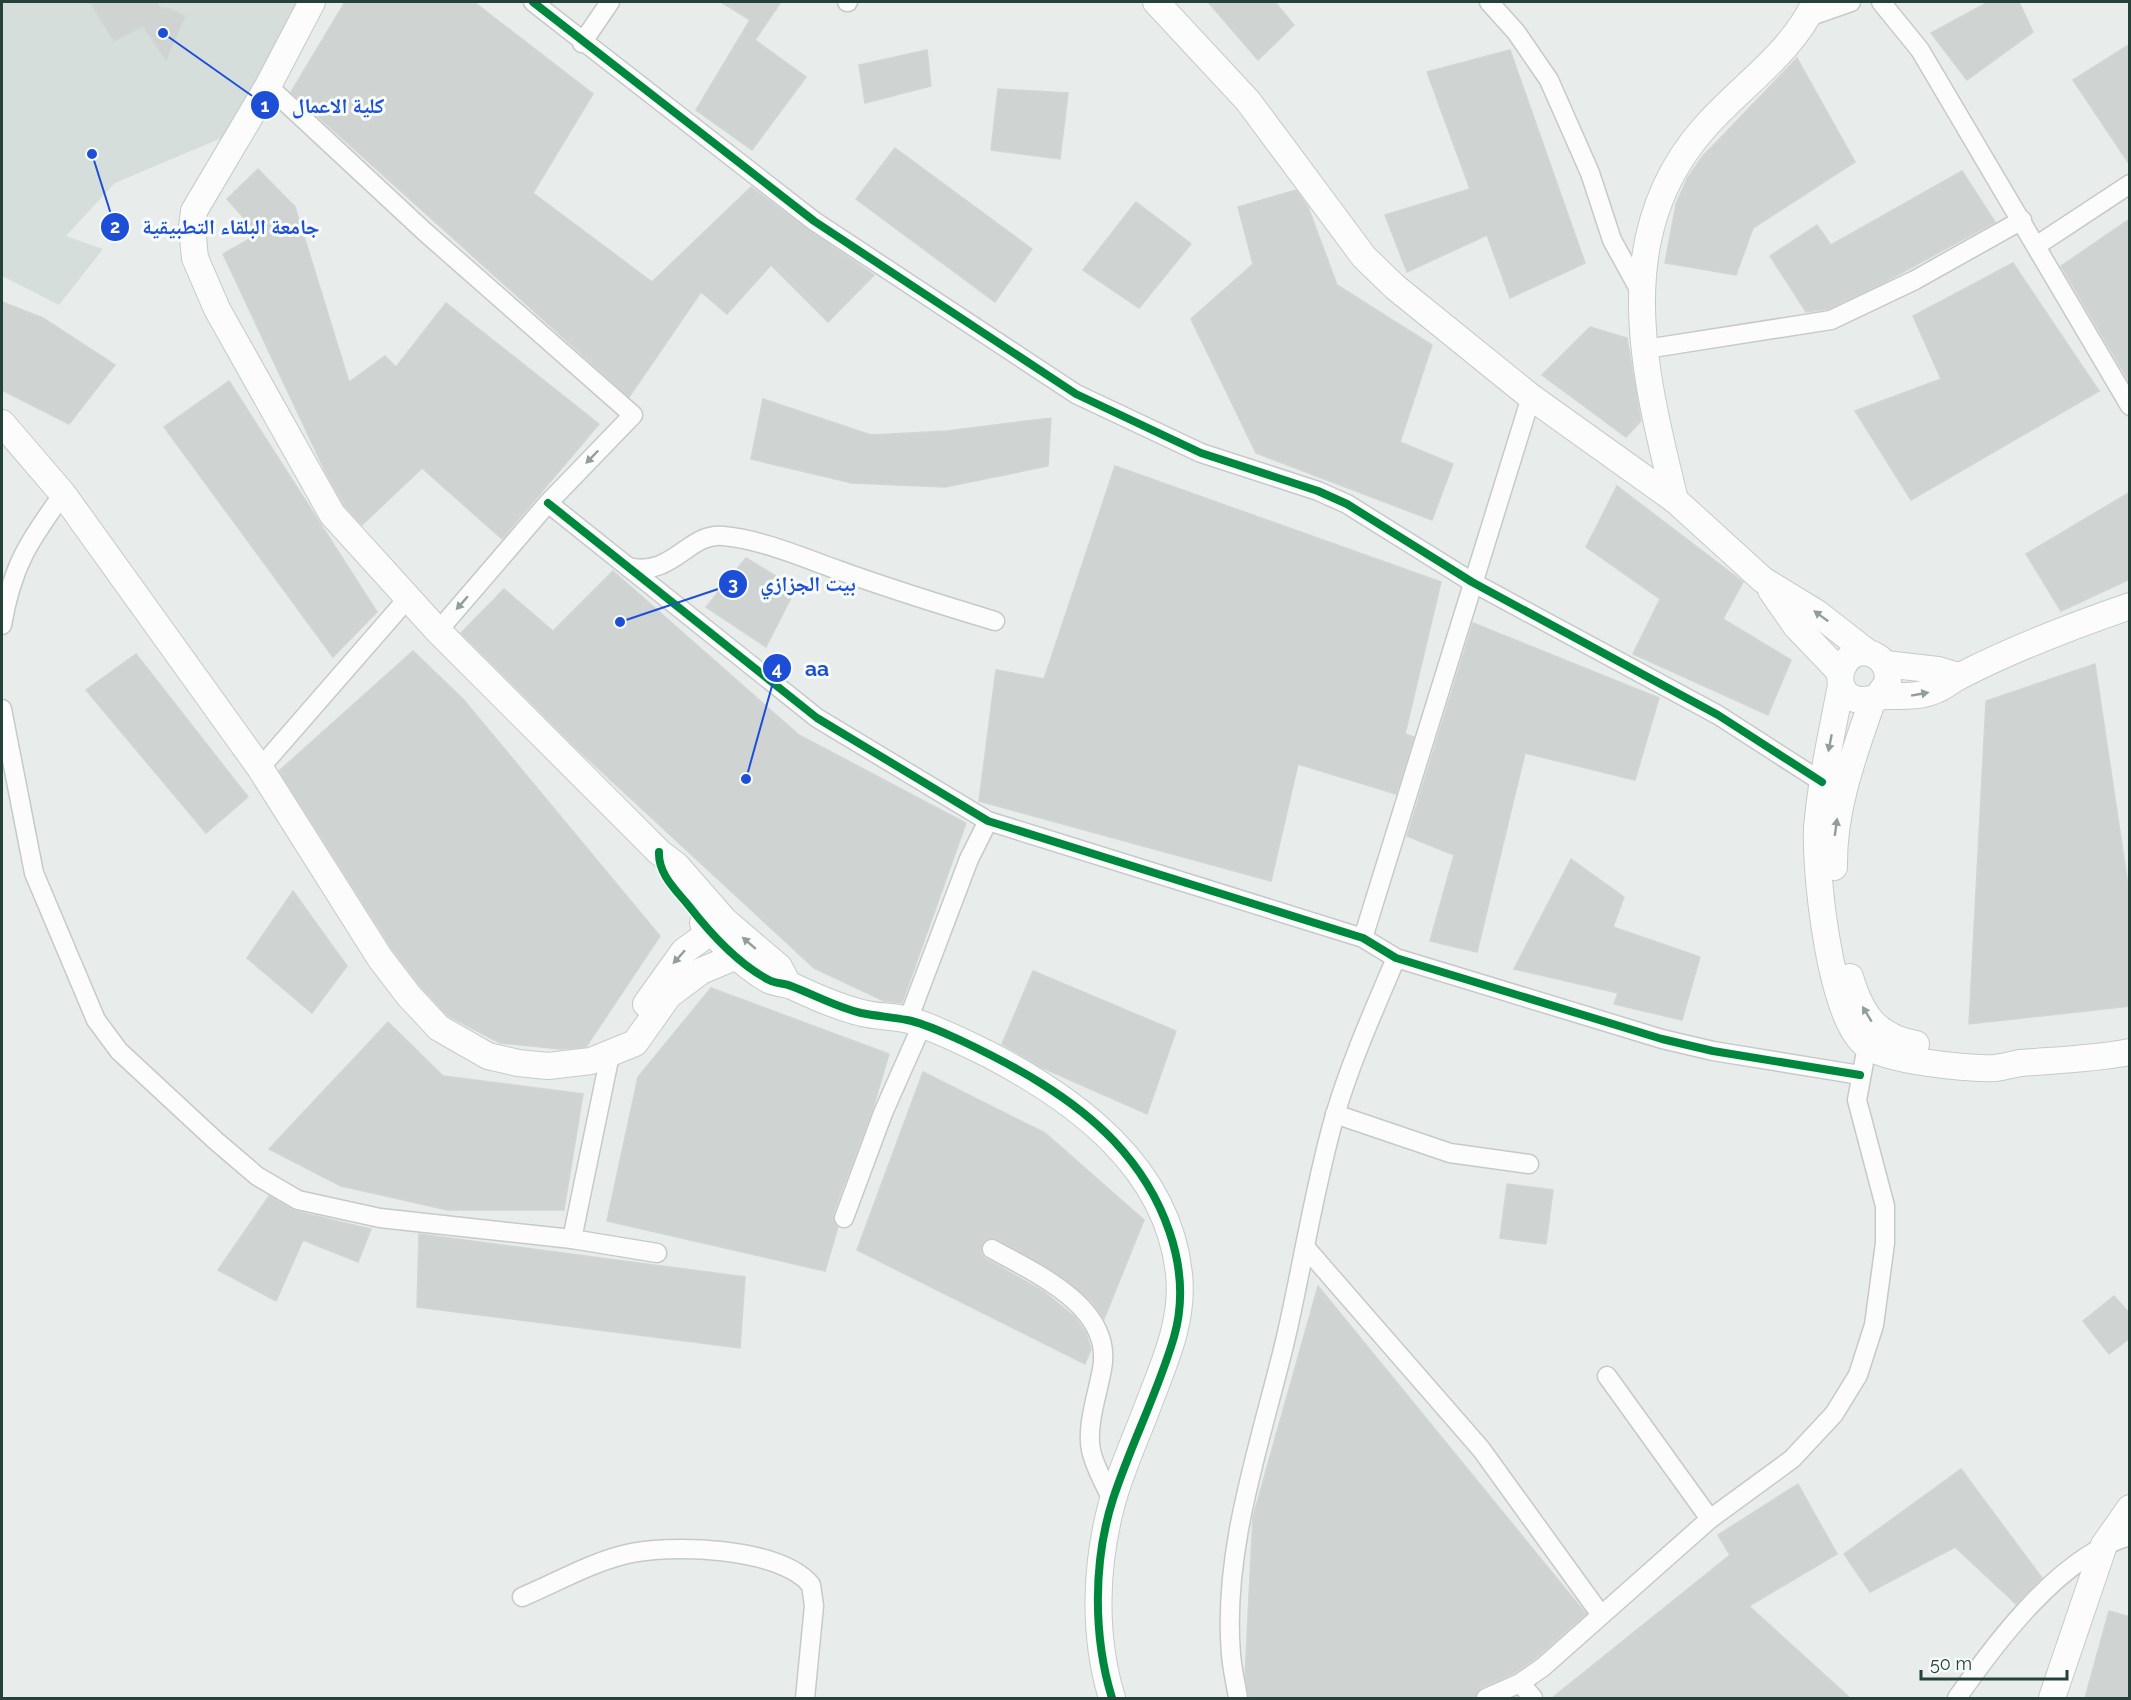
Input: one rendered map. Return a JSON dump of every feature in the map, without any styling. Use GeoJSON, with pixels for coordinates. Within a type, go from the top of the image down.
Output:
{"type":"FeatureCollection","features":[{"type":"Feature","properties":{"kind":"street"},"geometry":{"type":"LineString","coordinates":[[312,2],[268,86],[194,211],[192,227],[195,258],[218,309],[332,514],[438,631],[659,852],[677,866],[737,956],[766,979],[788,984],[839,1007],[915,1022],[960,1040],[1057,1093],[1092,1120],[1116,1143],[1151,1190],[1165,1217],[1174,1245],[1179,1275],[1179,1306],[1175,1336],[1112,1501],[1102,1557],[1099,1613],[1102,1651],[1112,1698]]}},
{"type":"Feature","properties":{"kind":"street"},"geometry":{"type":"LineString","coordinates":[[533,2],[582,43],[814,221],[1076,394],[1202,453],[1318,490],[1337,499],[1472,582],[1718,715],[1822,782]]}},
{"type":"Feature","properties":{"kind":"street"},"geometry":{"type":"LineString","coordinates":[[582,43],[610,2]]}},
{"type":"Feature","properties":{"kind":"street"},"geometry":{"type":"LineString","coordinates":[[1156,2],[1248,101],[1364,257],[1395,287],[1531,397],[1676,500],[1763,580],[1817,613],[1876,658],[1888,681],[1876,698],[1839,805],[1826,882],[1835,979],[1856,1036],[1867,1046],[1889,1056],[1995,1068],[2018,1063],[2104,1057],[2130,1052]]}},
{"type":"Feature","properties":{"kind":"street"},"geometry":{"type":"LineString","coordinates":[[1489,2],[1516,32],[1550,80],[1590,173],[1612,240],[1641,291]]}},
{"type":"Feature","properties":{"kind":"street"},"geometry":{"type":"LineString","coordinates":[[1676,500],[1657,420],[1646,349],[1641,291],[1643,255],[1651,220],[1664,186],[1682,155],[1705,127],[1792,38],[1811,9],[1851,2]]}},
{"type":"Feature","properties":{"kind":"street"},"geometry":{"type":"LineString","coordinates":[[1881,2],[1920,50],[2130,406]]}},
{"type":"Feature","properties":{"kind":"street"},"geometry":{"type":"LineString","coordinates":[[268,86],[425,232],[633,415],[548,503],[438,631]]}},
{"type":"Feature","properties":{"kind":"street"},"geometry":{"type":"LineString","coordinates":[[2036,246],[2130,184]]}},
{"type":"Feature","properties":{"kind":"street"},"geometry":{"type":"LineString","coordinates":[[1646,349],[1831,320],[1915,280],[2022,220]]}},
{"type":"Feature","properties":{"kind":"street"},"geometry":{"type":"LineString","coordinates":[[1363,938],[1531,397]]}},
{"type":"Feature","properties":{"kind":"street"},"geometry":{"type":"LineString","coordinates":[[2,423],[63,494],[260,768],[380,958],[409,996],[439,1028],[488,1056],[518,1063],[565,1065],[591,1061],[619,1051],[640,1039],[655,1014],[676,989],[701,971],[737,956]]}},
{"type":"Feature","properties":{"kind":"street"},"geometry":{"type":"LineString","coordinates":[[2,625],[7,594],[26,546],[63,494]]}},
{"type":"Feature","properties":{"kind":"street"},"geometry":{"type":"LineString","coordinates":[[548,503],[817,718],[988,821],[1363,938],[1396,958],[1662,1039],[1713,1051],[1860,1075]]}},
{"type":"Feature","properties":{"kind":"street"},"geometry":{"type":"LineString","coordinates":[[626,566],[643,571],[657,568],[701,541],[722,535],[808,558],[995,621]]}},
{"type":"Feature","properties":{"kind":"street"},"geometry":{"type":"LineString","coordinates":[[1763,580],[1854,699],[1929,693],[1958,676],[2073,626],[2130,606]]}},
{"type":"Feature","properties":{"kind":"street"},"geometry":{"type":"LineString","coordinates":[[260,768],[408,598]]}},
{"type":"Feature","properties":{"kind":"street"},"geometry":{"type":"LineString","coordinates":[[1958,676],[1876,658],[1850,657],[1840,679],[1822,782],[1817,830],[1841,948],[1852,985],[1872,1024],[1885,1036],[1899,1041],[1938,1049],[1997,1054],[2018,1063]]}},
{"type":"Feature","properties":{"kind":"street"},"geometry":{"type":"LineString","coordinates":[[2,709],[34,873],[105,1037],[145,1077],[257,1176],[298,1200],[380,1218],[572,1239],[657,1253]]}},
{"type":"Feature","properties":{"kind":"street"},"geometry":{"type":"LineString","coordinates":[[844,1218],[915,1022],[969,859],[988,821]]}},
{"type":"Feature","properties":{"kind":"street"},"geometry":{"type":"LineString","coordinates":[[572,1239],[619,1051],[629,1029],[673,963],[697,940],[718,926]]}},
{"type":"Feature","properties":{"kind":"street"},"geometry":{"type":"LineString","coordinates":[[718,926],[779,967],[788,984]]}},
{"type":"Feature","properties":{"kind":"street"},"geometry":{"type":"LineString","coordinates":[[1238,1698],[1231,1655],[1230,1629],[1242,1513],[1335,1114],[1353,1061],[1396,958]]}},
{"type":"Feature","properties":{"kind":"street"},"geometry":{"type":"LineString","coordinates":[[1486,1698],[1520,1683],[1543,1667],[1710,1520],[1791,1459],[1834,1414],[1858,1375],[1874,1325],[1885,1243],[1885,1206],[1857,1100],[1867,1046]]}},
{"type":"Feature","properties":{"kind":"street"},"geometry":{"type":"LineString","coordinates":[[1335,1114],[1450,1153],[1529,1164]]}},
{"type":"Feature","properties":{"kind":"street"},"geometry":{"type":"LineString","coordinates":[[1305,1247],[1481,1449],[1601,1615]]}},
{"type":"Feature","properties":{"kind":"street"},"geometry":{"type":"LineString","coordinates":[[992,1249],[1050,1282],[1091,1318],[1102,1350],[1103,1364],[1093,1420],[1091,1450],[1112,1501]]}},
{"type":"Feature","properties":{"kind":"street"},"geometry":{"type":"LineString","coordinates":[[1607,1376],[1710,1520]]}},
{"type":"Feature","properties":{"kind":"street"},"geometry":{"type":"LineString","coordinates":[[2052,1698],[2104,1545],[2130,1508]]}},
{"type":"Feature","properties":{"kind":"street"},"geometry":{"type":"LineString","coordinates":[[1957,1698],[1994,1644],[2068,1570],[2104,1545],[2130,1536]]}},
{"type":"Feature","properties":{"kind":"street"},"geometry":{"type":"LineString","coordinates":[[522,1597],[593,1566],[640,1552],[688,1550],[772,1561],[793,1569],[811,1585],[814,1606],[805,1698]]}},
{"type":"Feature","properties":{"kind":"street"},"geometry":{"type":"LineString","coordinates":[[1520,1683],[1533,1698]]}},
{"type":"Feature","properties":{"kind":"shaded area"},"geometry":{"type":"Polygon","coordinates":[[[2,2],[304,2],[231,134],[115,183],[66,236],[103,249],[59,305],[2,276],[2,2]]]}},
{"type":"Feature","properties":{"kind":"building"},"geometry":{"type":"Polygon","coordinates":[[[90,2],[156,2],[161,8],[171,9],[185,16],[166,60],[143,26],[114,41],[90,2]]]}},
{"type":"Feature","properties":{"kind":"building"},"geometry":{"type":"Polygon","coordinates":[[[345,2],[474,2],[593,94],[533,193],[652,282],[751,187],[808,230],[874,275],[828,322],[771,265],[727,314],[701,292],[629,397],[291,92],[345,2]]]}},
{"type":"Feature","properties":{"kind":"building"},"geometry":{"type":"Polygon","coordinates":[[[721,2],[781,2],[755,40],[806,77],[752,150],[696,110],[750,20],[721,2]]]}},
{"type":"Feature","properties":{"kind":"building"},"geometry":{"type":"Polygon","coordinates":[[[1208,2],[1275,2],[1294,25],[1258,60],[1208,2]]]}},
{"type":"Feature","properties":{"kind":"building"},"geometry":{"type":"Polygon","coordinates":[[[1988,2],[2019,2],[2033,32],[1967,80],[1931,33],[1988,2]]]}},
{"type":"Feature","properties":{"kind":"building"},"geometry":{"type":"Polygon","coordinates":[[[2130,44],[2130,165],[2073,80],[2130,44]]]}},
{"type":"Feature","properties":{"kind":"building"},"geometry":{"type":"Polygon","coordinates":[[[927,50],[931,86],[865,103],[859,65],[927,50]]]}},
{"type":"Feature","properties":{"kind":"building"},"geometry":{"type":"Polygon","coordinates":[[[1510,50],[1585,263],[1510,298],[1487,235],[1407,272],[1385,215],[1470,189],[1427,72],[1510,50]]]}},
{"type":"Feature","properties":{"kind":"building"},"geometry":{"type":"Polygon","coordinates":[[[1797,58],[1855,162],[1753,228],[1736,275],[1665,263],[1676,204],[1688,177],[1702,157],[1797,58]]]}},
{"type":"Feature","properties":{"kind":"building"},"geometry":{"type":"Polygon","coordinates":[[[998,89],[1068,93],[1060,159],[991,150],[998,89]]]}},
{"type":"Feature","properties":{"kind":"building"},"geometry":{"type":"Polygon","coordinates":[[[895,148],[1032,249],[995,302],[856,199],[895,148]]]}},
{"type":"Feature","properties":{"kind":"building"},"geometry":{"type":"Polygon","coordinates":[[[258,169],[295,207],[349,382],[385,356],[396,367],[446,303],[599,424],[502,539],[422,468],[362,525],[344,505],[327,475],[223,254],[258,234],[227,199],[258,169]]]}},
{"type":"Feature","properties":{"kind":"building"},"geometry":{"type":"Polygon","coordinates":[[[1962,171],[1995,222],[1881,284],[1828,309],[1806,312],[1770,256],[1817,225],[1831,245],[1962,171]]]}},
{"type":"Feature","properties":{"kind":"building"},"geometry":{"type":"Polygon","coordinates":[[[1296,190],[1308,207],[1337,285],[1432,345],[1400,442],[1453,464],[1432,520],[1256,453],[1191,319],[1253,264],[1238,207],[1296,190]]]}},
{"type":"Feature","properties":{"kind":"building"},"geometry":{"type":"Polygon","coordinates":[[[1136,202],[1191,244],[1139,308],[1083,270],[1136,202]]]}},
{"type":"Feature","properties":{"kind":"building"},"geometry":{"type":"Polygon","coordinates":[[[2130,219],[2130,383],[2061,266],[2130,219]]]}},
{"type":"Feature","properties":{"kind":"building"},"geometry":{"type":"Polygon","coordinates":[[[2013,263],[2099,391],[1911,500],[1855,411],[1941,379],[1913,316],[2013,263]]]}},
{"type":"Feature","properties":{"kind":"building"},"geometry":{"type":"Polygon","coordinates":[[[2,302],[43,318],[115,365],[69,424],[2,390],[2,302]]]}},
{"type":"Feature","properties":{"kind":"building"},"geometry":{"type":"Polygon","coordinates":[[[1590,327],[1627,338],[1641,421],[1626,437],[1542,375],[1590,327]]]}},
{"type":"Feature","properties":{"kind":"building"},"geometry":{"type":"Polygon","coordinates":[[[229,381],[377,612],[333,657],[164,427],[229,381]]]}},
{"type":"Feature","properties":{"kind":"building"},"geometry":{"type":"Polygon","coordinates":[[[763,399],[871,435],[947,431],[1051,418],[1048,466],[945,487],[852,483],[751,459],[763,399]]]}},
{"type":"Feature","properties":{"kind":"building"},"geometry":{"type":"Polygon","coordinates":[[[1115,466],[1441,582],[1405,734],[1414,737],[1396,794],[1298,764],[1271,881],[979,801],[996,670],[1044,679],[1115,466]]]}},
{"type":"Feature","properties":{"kind":"building"},"geometry":{"type":"Polygon","coordinates":[[[1617,486],[1743,582],[1723,619],[1791,660],[1768,715],[1633,654],[1660,599],[1586,547],[1617,486]]]}},
{"type":"Feature","properties":{"kind":"building"},"geometry":{"type":"Polygon","coordinates":[[[2130,492],[2130,579],[2061,611],[2026,554],[2130,492]]]}},
{"type":"Feature","properties":{"kind":"building"},"geometry":{"type":"Polygon","coordinates":[[[746,558],[796,588],[766,647],[706,607],[746,558]]]}},
{"type":"Feature","properties":{"kind":"building"},"geometry":{"type":"Polygon","coordinates":[[[613,571],[799,735],[966,823],[902,1003],[884,1001],[814,968],[575,747],[461,633],[504,589],[553,631],[613,571]]]}},
{"type":"Feature","properties":{"kind":"building"},"geometry":{"type":"Polygon","coordinates":[[[1473,623],[1659,698],[1635,780],[1525,753],[1477,952],[1430,941],[1454,855],[1407,836],[1473,623]]]}},
{"type":"Feature","properties":{"kind":"building"},"geometry":{"type":"Polygon","coordinates":[[[413,651],[463,699],[660,936],[586,1047],[561,1049],[500,1043],[448,1016],[420,986],[392,949],[279,771],[413,651]]]}},
{"type":"Feature","properties":{"kind":"building"},"geometry":{"type":"Polygon","coordinates":[[[136,654],[248,797],[206,833],[86,690],[136,654]]]}},
{"type":"Feature","properties":{"kind":"building"},"geometry":{"type":"Polygon","coordinates":[[[2095,664],[2130,899],[2130,1006],[1969,1024],[1986,701],[2095,664]]]}},
{"type":"Feature","properties":{"kind":"building"},"geometry":{"type":"Polygon","coordinates":[[[1571,859],[1624,897],[1613,927],[1700,957],[1682,1020],[1614,1004],[1618,993],[1514,969],[1571,859]]]}},
{"type":"Feature","properties":{"kind":"building"},"geometry":{"type":"Polygon","coordinates":[[[293,891],[347,966],[312,1013],[247,958],[293,891]]]}},
{"type":"Feature","properties":{"kind":"building"},"geometry":{"type":"Polygon","coordinates":[[[1033,971],[1176,1031],[1147,1114],[1043,1068],[1002,1044],[1033,971]]]}},
{"type":"Feature","properties":{"kind":"building"},"geometry":{"type":"Polygon","coordinates":[[[711,988],[889,1054],[873,1108],[833,1214],[833,1220],[838,1227],[825,1271],[607,1221],[638,1077],[711,988]]]}},
{"type":"Feature","properties":{"kind":"building"},"geometry":{"type":"Polygon","coordinates":[[[388,1022],[443,1076],[583,1094],[564,1210],[448,1210],[341,1186],[269,1149],[388,1022]]]}},
{"type":"Feature","properties":{"kind":"building"},"geometry":{"type":"Polygon","coordinates":[[[923,1072],[1045,1133],[1144,1220],[1104,1319],[1092,1302],[1055,1272],[997,1239],[987,1239],[982,1244],[982,1254],[986,1259],[1043,1291],[1075,1317],[1086,1333],[1091,1349],[1085,1364],[857,1250],[923,1072]]]}},
{"type":"Feature","properties":{"kind":"building"},"geometry":{"type":"Polygon","coordinates":[[[1507,1184],[1553,1190],[1546,1244],[1500,1238],[1507,1184]]]}},
{"type":"Feature","properties":{"kind":"building"},"geometry":{"type":"Polygon","coordinates":[[[269,1196],[295,1211],[371,1229],[358,1262],[303,1240],[276,1301],[218,1270],[269,1196]]]}},
{"type":"Feature","properties":{"kind":"building"},"geometry":{"type":"Polygon","coordinates":[[[419,1234],[745,1277],[740,1348],[417,1307],[419,1234]]]}},
{"type":"Feature","properties":{"kind":"building"},"geometry":{"type":"Polygon","coordinates":[[[1318,1286],[1586,1614],[1536,1658],[1514,1673],[1481,1688],[1475,1698],[1249,1698],[1245,1676],[1253,1517],[1318,1286]]]}},
{"type":"Feature","properties":{"kind":"building"},"geometry":{"type":"Polygon","coordinates":[[[2114,1296],[2130,1314],[2130,1338],[2109,1354],[2083,1321],[2114,1296]]]}},
{"type":"Feature","properties":{"kind":"building"},"geometry":{"type":"Polygon","coordinates":[[[1961,1469],[2042,1578],[2016,1604],[1955,1547],[1870,1592],[1844,1554],[1961,1469]]]}},
{"type":"Feature","properties":{"kind":"building"},"geometry":{"type":"Polygon","coordinates":[[[1798,1484],[1837,1554],[1749,1606],[1850,1698],[1552,1698],[1730,1555],[1718,1535],[1798,1484]]]}},
{"type":"Feature","properties":{"kind":"building"},"geometry":{"type":"Polygon","coordinates":[[[2109,1611],[2130,1617],[2130,1698],[2085,1698],[2109,1611]]]}},
{"type":"Feature","properties":{"kind":"cycle path"},"geometry":{"type":"LineString","coordinates":[[533,2],[814,221],[1076,394],[1201,453],[1318,491],[1347,504],[1472,582],[1718,715],[1822,782]]}},
{"type":"Feature","properties":{"kind":"cycle path"},"geometry":{"type":"LineString","coordinates":[[548,503],[817,718],[988,821],[1363,938],[1396,958],[1662,1039],[1713,1051],[1860,1075]]}},
{"type":"Feature","properties":{"kind":"cycle path"},"geometry":{"type":"LineString","coordinates":[[659,852],[661,867],[674,888],[715,937],[746,965],[769,980],[791,986],[843,1008],[927,1026],[981,1050],[1022,1072],[1080,1110],[1098,1125],[1131,1161],[1159,1207],[1170,1232],[1176,1258],[1180,1284],[1179,1311],[1168,1357],[1128,1458],[1106,1523],[1098,1598],[1101,1649],[1112,1698]]}},
{"type":"Feature","properties":{"kind":"place","name":"كلية الاعمال"},"geometry":{"type":"Point","coordinates":[163,33]}},
{"type":"Feature","properties":{"kind":"place","name":"جامعة البلقاء التطبيقية"},"geometry":{"type":"Point","coordinates":[92,154]}},
{"type":"Feature","properties":{"kind":"place","name":"بيت الجزازي"},"geometry":{"type":"Point","coordinates":[620,622]}},
{"type":"Feature","properties":{"kind":"place","name":"aa"},"geometry":{"type":"Point","coordinates":[746,779]}}]}
